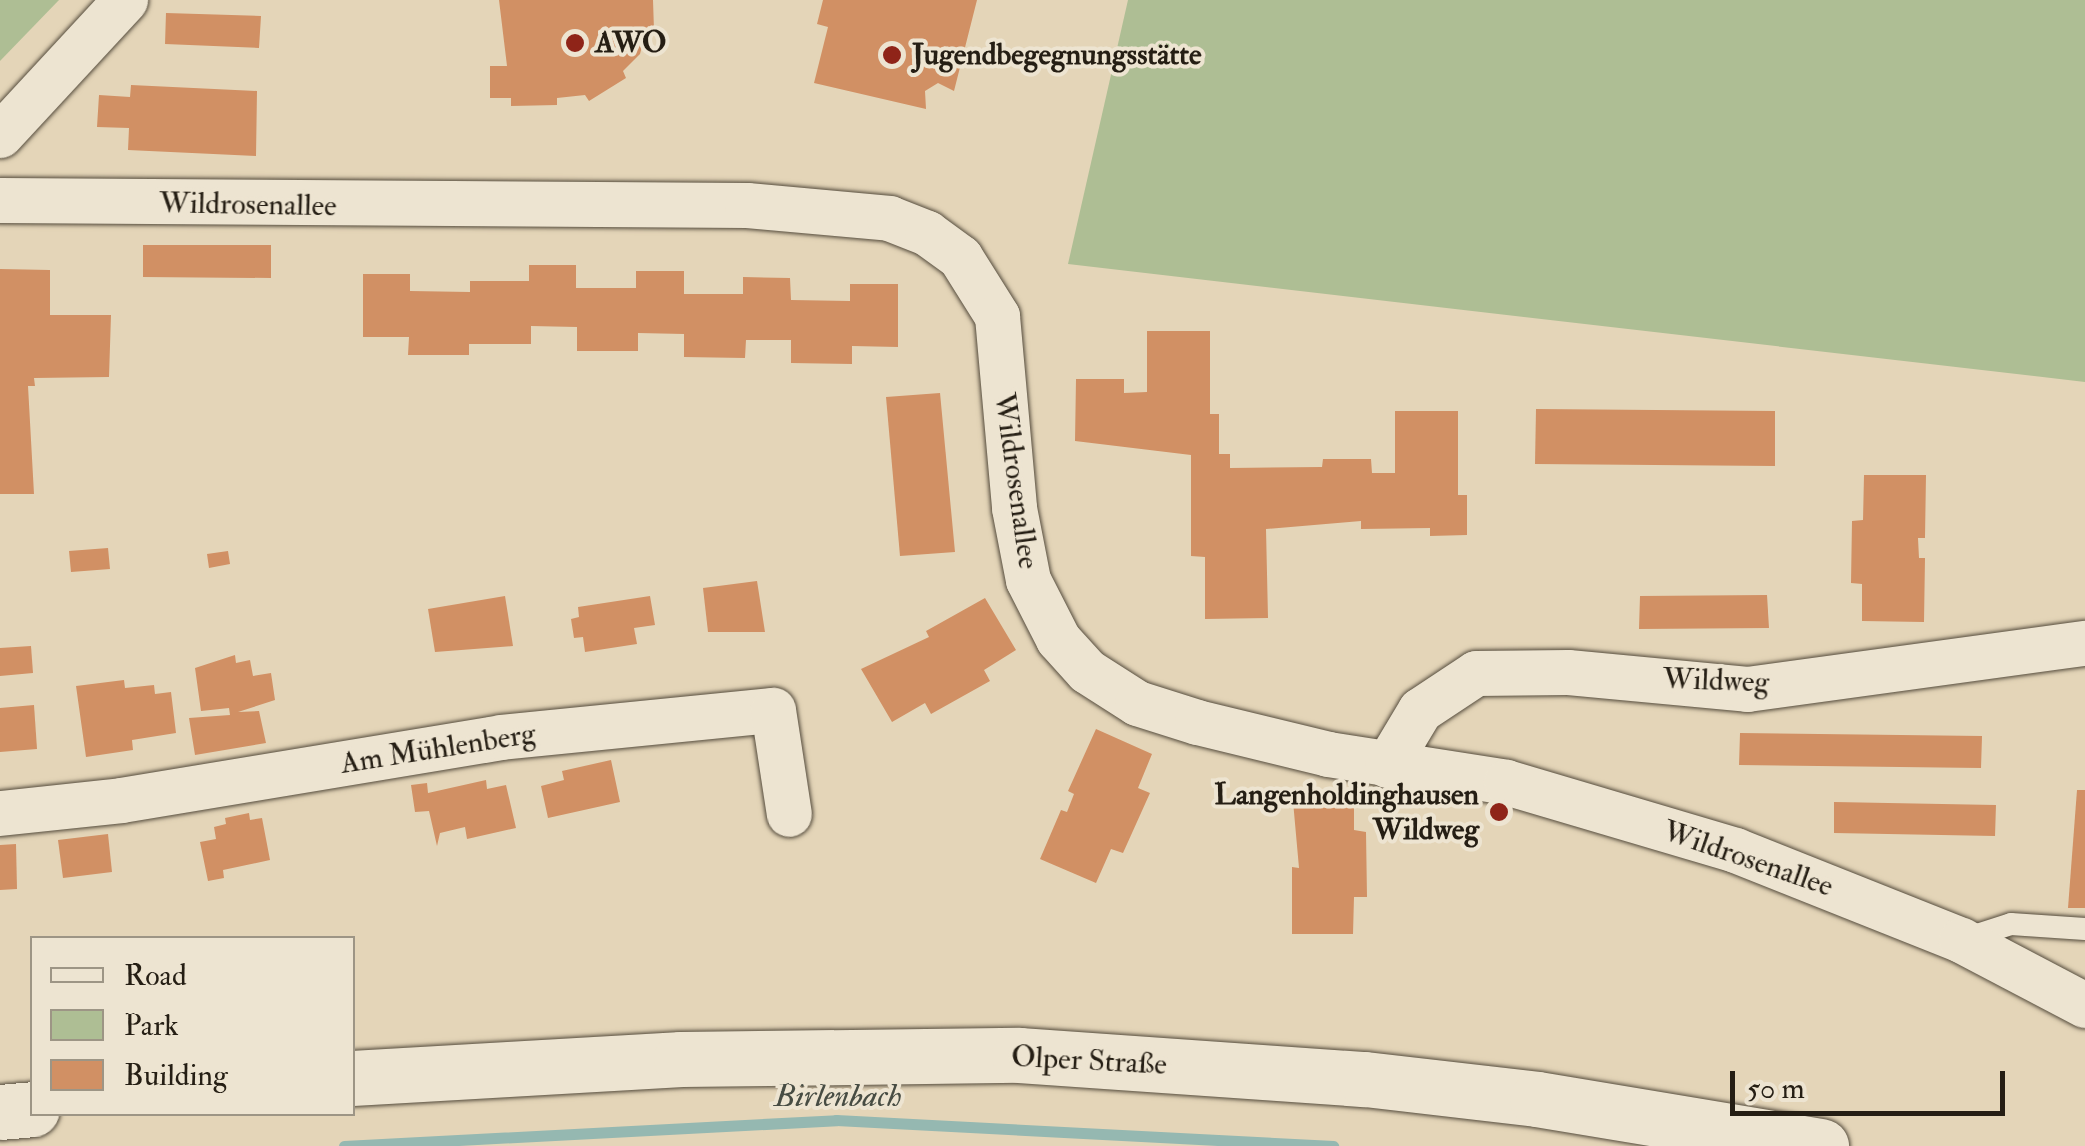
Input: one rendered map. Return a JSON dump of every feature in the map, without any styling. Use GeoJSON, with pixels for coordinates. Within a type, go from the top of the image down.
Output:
{"type":"FeatureCollection","features":[{"type":"Feature","properties":{"kind":"main road","name":"Olper Straße"},"geometry":{"type":"LineString","coordinates":[[355,1078],[681,1059],[1019,1055],[1366,1079],[1821,1146]]}},
{"type":"Feature","properties":{"kind":"main road"},"geometry":{"type":"LineString","coordinates":[[0,1112],[30,1109]]}},
{"type":"Feature","properties":{"kind":"street"},"geometry":{"type":"LineString","coordinates":[[0,135],[125,0]]}},
{"type":"Feature","properties":{"kind":"street","name":"Wildrosenallee"},"geometry":{"type":"LineString","coordinates":[[0,200],[747,205],[889,218],[927,233],[960,257],[997,316],[1014,508],[1028,580],[1058,639],[1087,670],[1138,703],[1387,765],[1506,782],[1735,850],[1961,940],[2085,1005]]}},
{"type":"Feature","properties":{"kind":"street","name":"Wildweg"},"geometry":{"type":"LineString","coordinates":[[1387,765],[1420,710],[1476,674],[1568,672],[1748,688],[2085,644]]}},
{"type":"Feature","properties":{"kind":"street","name":"Am Mühlenberg"},"geometry":{"type":"LineString","coordinates":[[0,813],[121,800],[501,737],[773,710],[789,814]]}},
{"type":"Feature","properties":{"kind":"lane"},"geometry":{"type":"LineString","coordinates":[[1961,940],[2010,924],[2085,929]]}},
{"type":"Feature","properties":{"kind":"green space"},"geometry":{"type":"Polygon","coordinates":[[[0,0],[59,0],[0,61],[0,0]]]}},
{"type":"Feature","properties":{"kind":"green space"},"geometry":{"type":"Polygon","coordinates":[[[1128,0],[2085,0],[2085,382],[1068,264],[1128,0]]]}},
{"type":"Feature","properties":{"kind":"building","name":"AWO"},"geometry":{"type":"Polygon","coordinates":[[[499,0],[653,0],[654,30],[646,31],[640,54],[623,71],[626,78],[589,101],[585,95],[557,98],[557,105],[511,106],[511,98],[490,98],[490,66],[507,66],[499,0]]]}},
{"type":"Feature","properties":{"kind":"building","name":"Jugendbegegnungsstätte"},"geometry":{"type":"Polygon","coordinates":[[[823,0],[977,0],[954,91],[938,83],[925,91],[926,109],[814,83],[828,27],[817,24],[823,0]]]}},
{"type":"Feature","properties":{"kind":"building"},"geometry":{"type":"Polygon","coordinates":[[[166,13],[261,16],[259,48],[165,44],[166,13]]]}},
{"type":"Feature","properties":{"kind":"building"},"geometry":{"type":"Polygon","coordinates":[[[131,85],[257,91],[256,156],[128,150],[129,128],[97,127],[99,95],[130,97],[131,85]]]}},
{"type":"Feature","properties":{"kind":"building"},"geometry":{"type":"Polygon","coordinates":[[[143,245],[271,245],[271,278],[143,277],[143,245]]]}},
{"type":"Feature","properties":{"kind":"building"},"geometry":{"type":"Polygon","coordinates":[[[529,265],[576,265],[576,288],[636,288],[636,271],[684,271],[684,294],[743,294],[743,277],[790,278],[791,300],[850,301],[850,284],[898,284],[898,347],[852,346],[852,364],[791,363],[791,340],[746,340],[745,358],[684,357],[684,334],[638,333],[638,351],[577,351],[577,327],[531,326],[531,344],[469,344],[469,355],[408,355],[409,337],[363,337],[363,274],[410,274],[410,291],[470,292],[470,281],[529,281],[529,265]]]}},
{"type":"Feature","properties":{"kind":"building"},"geometry":{"type":"Polygon","coordinates":[[[0,269],[50,270],[50,315],[111,315],[109,377],[34,378],[35,386],[28,386],[34,494],[0,494],[0,269]]]}},
{"type":"Feature","properties":{"kind":"building"},"geometry":{"type":"Polygon","coordinates":[[[1147,331],[1210,331],[1210,414],[1219,414],[1219,454],[1230,454],[1230,468],[1322,467],[1323,459],[1371,459],[1372,473],[1395,473],[1395,411],[1458,411],[1458,495],[1467,495],[1467,535],[1430,536],[1430,528],[1361,529],[1361,521],[1266,529],[1268,618],[1205,619],[1205,557],[1191,556],[1191,455],[1075,441],[1076,379],[1124,379],[1124,393],[1147,392],[1147,331]]]}},
{"type":"Feature","properties":{"kind":"building"},"geometry":{"type":"Polygon","coordinates":[[[940,393],[955,552],[900,556],[886,397],[940,393]]]}},
{"type":"Feature","properties":{"kind":"building"},"geometry":{"type":"Polygon","coordinates":[[[1536,409],[1775,411],[1775,466],[1535,464],[1536,409]]]}},
{"type":"Feature","properties":{"kind":"building"},"geometry":{"type":"Polygon","coordinates":[[[1864,475],[1926,475],[1925,538],[1918,538],[1919,558],[1925,558],[1924,622],[1862,621],[1862,584],[1851,583],[1852,521],[1863,520],[1864,475]]]}},
{"type":"Feature","properties":{"kind":"building"},"geometry":{"type":"Polygon","coordinates":[[[108,548],[110,569],[71,572],[69,551],[108,548]]]}},
{"type":"Feature","properties":{"kind":"building"},"geometry":{"type":"Polygon","coordinates":[[[228,551],[230,564],[209,568],[207,554],[228,551]]]}},
{"type":"Feature","properties":{"kind":"building"},"geometry":{"type":"Polygon","coordinates":[[[757,581],[765,632],[708,632],[703,588],[757,581]]]}},
{"type":"Feature","properties":{"kind":"building"},"geometry":{"type":"Polygon","coordinates":[[[1767,595],[1769,628],[1639,629],[1640,596],[1767,595]]]}},
{"type":"Feature","properties":{"kind":"building"},"geometry":{"type":"Polygon","coordinates":[[[505,596],[513,646],[435,652],[428,609],[505,596]]]}},
{"type":"Feature","properties":{"kind":"building"},"geometry":{"type":"Polygon","coordinates":[[[650,596],[655,625],[634,628],[637,644],[585,652],[583,637],[574,638],[571,619],[579,617],[578,607],[650,596]]]}},
{"type":"Feature","properties":{"kind":"building"},"geometry":{"type":"Polygon","coordinates":[[[985,598],[1016,650],[984,670],[990,681],[931,714],[925,703],[892,722],[861,669],[929,637],[926,631],[985,598]]]}},
{"type":"Feature","properties":{"kind":"building"},"geometry":{"type":"Polygon","coordinates":[[[31,646],[33,673],[0,676],[0,648],[31,646]]]}},
{"type":"Feature","properties":{"kind":"building"},"geometry":{"type":"Polygon","coordinates":[[[235,655],[236,663],[250,660],[253,676],[271,673],[275,700],[238,712],[259,711],[266,743],[195,755],[189,718],[230,715],[229,708],[201,711],[195,668],[235,655]]]}},
{"type":"Feature","properties":{"kind":"building"},"geometry":{"type":"Polygon","coordinates":[[[124,680],[125,688],[154,685],[155,694],[171,692],[176,733],[132,740],[133,750],[86,757],[76,686],[124,680]]]}},
{"type":"Feature","properties":{"kind":"building"},"geometry":{"type":"Polygon","coordinates":[[[34,705],[37,749],[0,752],[0,708],[34,705]]]}},
{"type":"Feature","properties":{"kind":"building"},"geometry":{"type":"Polygon","coordinates":[[[1096,729],[1152,754],[1138,788],[1150,793],[1123,853],[1111,849],[1096,883],[1040,859],[1061,810],[1067,812],[1074,794],[1068,791],[1096,729]]]}},
{"type":"Feature","properties":{"kind":"building"},"geometry":{"type":"Polygon","coordinates":[[[1740,733],[1982,736],[1981,768],[1739,765],[1740,733]]]}},
{"type":"Feature","properties":{"kind":"building"},"geometry":{"type":"Polygon","coordinates":[[[611,760],[620,802],[548,818],[541,786],[564,780],[562,771],[611,760]]]}},
{"type":"Feature","properties":{"kind":"building"},"geometry":{"type":"Polygon","coordinates":[[[486,780],[487,789],[506,785],[516,828],[467,839],[465,827],[440,833],[437,846],[429,811],[415,812],[411,785],[427,783],[428,793],[486,780]]]}},
{"type":"Feature","properties":{"kind":"building"},"geometry":{"type":"Polygon","coordinates":[[[1292,790],[1354,792],[1354,830],[1366,832],[1367,897],[1354,897],[1353,934],[1292,934],[1292,867],[1299,868],[1292,790]]]}},
{"type":"Feature","properties":{"kind":"building"},"geometry":{"type":"Polygon","coordinates":[[[2077,790],[2085,790],[2085,908],[2068,908],[2077,790]]]}},
{"type":"Feature","properties":{"kind":"building"},"geometry":{"type":"Polygon","coordinates":[[[1834,802],[1996,805],[1995,836],[1834,833],[1834,802]]]}},
{"type":"Feature","properties":{"kind":"building"},"geometry":{"type":"Polygon","coordinates":[[[249,813],[250,820],[262,818],[270,860],[223,870],[224,878],[208,881],[200,842],[216,839],[214,827],[226,824],[225,818],[249,813]]]}},
{"type":"Feature","properties":{"kind":"building"},"geometry":{"type":"Polygon","coordinates":[[[108,834],[112,872],[63,878],[58,840],[108,834]]]}},
{"type":"Feature","properties":{"kind":"building"},"geometry":{"type":"Polygon","coordinates":[[[16,844],[17,889],[0,890],[0,845],[16,844]]]}},
{"type":"Feature","properties":{"kind":"waterway","name":"Birlenbach"},"geometry":{"type":"LineString","coordinates":[[344,1146],[836,1120],[1333,1146]]}},
{"type":"Feature","properties":{"kind":"place","name":"AWO"},"geometry":{"type":"Point","coordinates":[575,43]}},
{"type":"Feature","properties":{"kind":"place","name":"Jugendbegegnungsstätte"},"geometry":{"type":"Point","coordinates":[892,55]}},
{"type":"Feature","properties":{"kind":"place","name":"Langenholdinghausen Wildweg"},"geometry":{"type":"Point","coordinates":[1499,812]}}]}
